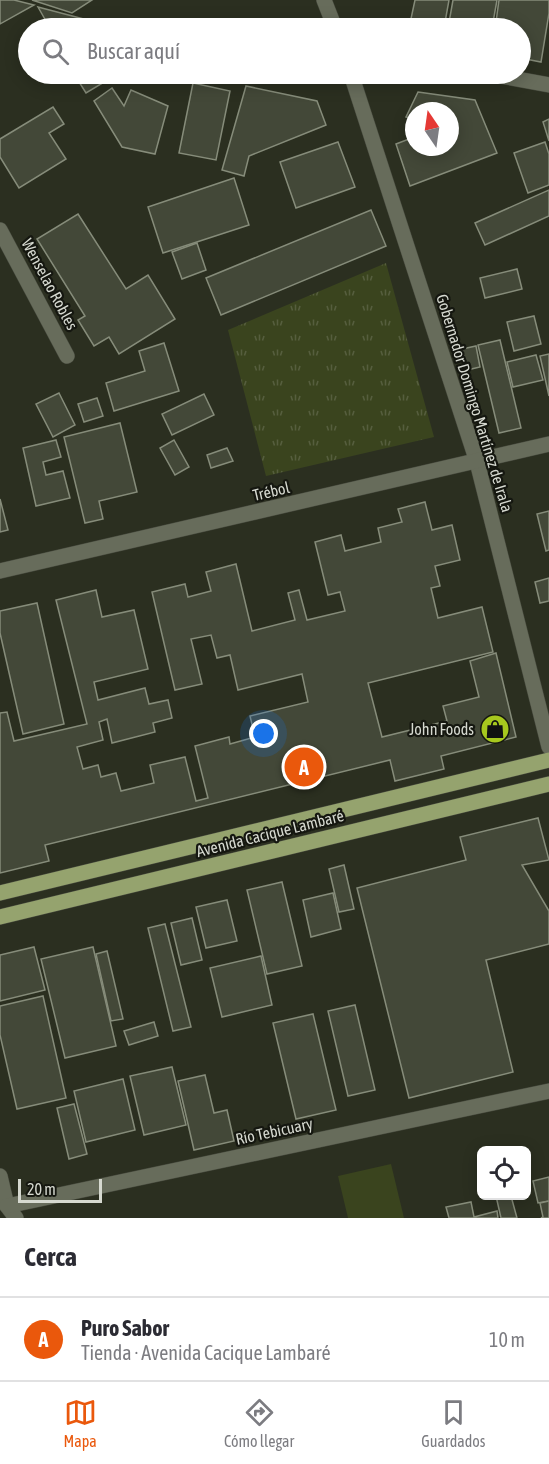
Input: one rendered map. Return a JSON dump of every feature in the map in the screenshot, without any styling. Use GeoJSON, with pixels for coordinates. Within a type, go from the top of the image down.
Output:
{"type":"FeatureCollection","features":[{"type":"Feature","properties":{"kind":"main road","name":"Avenida Cacique Lambaré"},"geometry":{"type":"LineString","coordinates":[[0,893],[549,760]]}},
{"type":"Feature","properties":{"kind":"main road","name":"Avenida Cacique Lambaré"},"geometry":{"type":"LineString","coordinates":[[0,917],[549,784]]}},
{"type":"Feature","properties":{"kind":"street"},"geometry":{"type":"LineString","coordinates":[[324,0],[331,18]]}},
{"type":"Feature","properties":{"kind":"street"},"geometry":{"type":"LineString","coordinates":[[531,82],[549,85]]}},
{"type":"Feature","properties":{"kind":"street","name":"Gobernador Domingo Martínez de Irala"},"geometry":{"type":"LineString","coordinates":[[354,84],[477,462],[549,747]]}},
{"type":"Feature","properties":{"kind":"street","name":"Wenselao Robles"},"geometry":{"type":"LineString","coordinates":[[0,230],[67,356]]}},
{"type":"Feature","properties":{"kind":"street","name":"Trébol"},"geometry":{"type":"LineString","coordinates":[[0,571],[549,444]]}},
{"type":"Feature","properties":{"kind":"street","name":"Río Tebicuary"},"geometry":{"type":"LineString","coordinates":[[12,1212],[549,1091]]}},
{"type":"Feature","properties":{"kind":"street"},"geometry":{"type":"LineString","coordinates":[[0,1176],[12,1212]]}},
{"type":"Feature","properties":{"kind":"green space"},"geometry":{"type":"Polygon","coordinates":[[[386,263],[434,437],[266,476],[228,330],[386,263]]]}},
{"type":"Feature","properties":{"kind":"green space"},"geometry":{"type":"Polygon","coordinates":[[[391,1164],[404,1218],[348,1218],[338,1176],[391,1164]]]}},
{"type":"Feature","properties":{"kind":"building"},"geometry":{"type":"Polygon","coordinates":[[[0,0],[14,0],[34,5],[0,24],[0,0]]]}},
{"type":"Feature","properties":{"kind":"building"},"geometry":{"type":"Polygon","coordinates":[[[32,0],[92,0],[72,13],[32,0]]]}},
{"type":"Feature","properties":{"kind":"building"},"geometry":{"type":"Polygon","coordinates":[[[415,0],[449,0],[446,18],[411,18],[415,0]]]}},
{"type":"Feature","properties":{"kind":"building"},"geometry":{"type":"Polygon","coordinates":[[[453,0],[497,0],[494,18],[450,18],[453,0]]]}},
{"type":"Feature","properties":{"kind":"building"},"geometry":{"type":"Polygon","coordinates":[[[499,0],[549,0],[541,62],[531,60],[531,18],[497,18],[499,0]]]}},
{"type":"Feature","properties":{"kind":"building"},"geometry":{"type":"Polygon","coordinates":[[[38,7],[80,18],[44,18],[38,7]]]}},
{"type":"Feature","properties":{"kind":"building"},"geometry":{"type":"Polygon","coordinates":[[[80,84],[101,84],[86,93],[80,84]]]}},
{"type":"Feature","properties":{"kind":"building"},"geometry":{"type":"Polygon","coordinates":[[[193,84],[230,91],[216,160],[179,153],[193,84]]]}},
{"type":"Feature","properties":{"kind":"building"},"geometry":{"type":"Polygon","coordinates":[[[246,86],[317,101],[326,125],[249,156],[244,176],[222,170],[246,86]]]}},
{"type":"Feature","properties":{"kind":"building"},"geometry":{"type":"Polygon","coordinates":[[[112,88],[124,106],[131,90],[168,106],[155,154],[122,147],[94,101],[112,88]]]}},
{"type":"Feature","properties":{"kind":"building"},"geometry":{"type":"Polygon","coordinates":[[[418,92],[475,100],[497,153],[410,186],[396,144],[405,140],[405,156],[459,156],[459,102],[413,102],[418,92]]]}},
{"type":"Feature","properties":{"kind":"building"},"geometry":{"type":"Polygon","coordinates":[[[53,107],[64,124],[49,133],[66,159],[19,188],[0,157],[0,139],[53,107]]]}},
{"type":"Feature","properties":{"kind":"building"},"geometry":{"type":"Polygon","coordinates":[[[549,119],[549,141],[543,122],[549,119]]]}},
{"type":"Feature","properties":{"kind":"building"},"geometry":{"type":"Polygon","coordinates":[[[338,142],[355,187],[296,208],[280,162],[338,142]]]}},
{"type":"Feature","properties":{"kind":"building"},"geometry":{"type":"Polygon","coordinates":[[[545,142],[549,154],[549,185],[528,193],[514,153],[545,142]]]}},
{"type":"Feature","properties":{"kind":"building"},"geometry":{"type":"Polygon","coordinates":[[[234,178],[249,225],[163,253],[148,207],[234,178]]]}},
{"type":"Feature","properties":{"kind":"building"},"geometry":{"type":"Polygon","coordinates":[[[549,190],[549,216],[485,245],[475,223],[549,190]]]}},
{"type":"Feature","properties":{"kind":"building"},"geometry":{"type":"Polygon","coordinates":[[[371,210],[386,246],[221,315],[206,278],[371,210]]]}},
{"type":"Feature","properties":{"kind":"building"},"geometry":{"type":"Polygon","coordinates":[[[78,214],[126,289],[148,275],[175,319],[119,354],[109,337],[94,346],[78,320],[85,316],[37,239],[78,214]]]}},
{"type":"Feature","properties":{"kind":"building"},"geometry":{"type":"Polygon","coordinates":[[[197,243],[206,270],[182,279],[172,252],[197,243]]]}},
{"type":"Feature","properties":{"kind":"building"},"geometry":{"type":"Polygon","coordinates":[[[517,269],[522,289],[485,298],[480,278],[517,269]]]}},
{"type":"Feature","properties":{"kind":"building"},"geometry":{"type":"Polygon","coordinates":[[[534,316],[541,344],[514,351],[507,322],[534,316]]]}},
{"type":"Feature","properties":{"kind":"building"},"geometry":{"type":"Polygon","coordinates":[[[500,340],[521,428],[499,433],[478,345],[500,340]]]}},
{"type":"Feature","properties":{"kind":"building"},"geometry":{"type":"Polygon","coordinates":[[[164,343],[179,391],[114,411],[106,383],[145,371],[139,351],[164,343]]]}},
{"type":"Feature","properties":{"kind":"building"},"geometry":{"type":"Polygon","coordinates":[[[476,346],[480,367],[467,370],[462,349],[476,346]]]}},
{"type":"Feature","properties":{"kind":"building"},"geometry":{"type":"Polygon","coordinates":[[[549,354],[549,396],[540,356],[549,354]]]}},
{"type":"Feature","properties":{"kind":"building"},"geometry":{"type":"Polygon","coordinates":[[[536,355],[543,380],[513,387],[507,362],[536,355]]]}},
{"type":"Feature","properties":{"kind":"building"},"geometry":{"type":"Polygon","coordinates":[[[59,393],[75,425],[53,437],[36,404],[59,393]]]}},
{"type":"Feature","properties":{"kind":"building"},"geometry":{"type":"Polygon","coordinates":[[[204,394],[214,415],[172,435],[162,414],[204,394]]]}},
{"type":"Feature","properties":{"kind":"building"},"geometry":{"type":"Polygon","coordinates":[[[97,398],[103,416],[84,422],[78,404],[97,398]]]}},
{"type":"Feature","properties":{"kind":"building"},"geometry":{"type":"Polygon","coordinates":[[[120,423],[137,492],[99,501],[103,519],[85,523],[64,437],[120,423]]]}},
{"type":"Feature","properties":{"kind":"building"},"geometry":{"type":"Polygon","coordinates":[[[56,440],[61,457],[43,462],[46,475],[63,471],[70,498],[36,506],[23,448],[56,440]]]}},
{"type":"Feature","properties":{"kind":"building"},"geometry":{"type":"Polygon","coordinates":[[[174,440],[189,467],[175,475],[160,448],[174,440]]]}},
{"type":"Feature","properties":{"kind":"building"},"geometry":{"type":"Polygon","coordinates":[[[227,448],[233,461],[211,468],[207,455],[227,448]]]}},
{"type":"Feature","properties":{"kind":"building"},"geometry":{"type":"Polygon","coordinates":[[[0,499],[8,530],[0,532],[0,499]]]}},
{"type":"Feature","properties":{"kind":"building"},"geometry":{"type":"Polygon","coordinates":[[[425,502],[432,530],[452,525],[460,560],[435,566],[440,586],[431,588],[438,618],[482,607],[493,652],[368,683],[382,737],[447,721],[443,706],[479,697],[470,661],[496,653],[516,737],[441,756],[444,769],[395,781],[390,760],[45,845],[49,861],[0,873],[0,713],[7,712],[14,741],[87,724],[56,600],[96,590],[102,617],[134,610],[148,669],[94,682],[98,700],[145,688],[149,704],[168,700],[172,718],[153,723],[155,732],[112,743],[107,719],[99,722],[103,740],[77,747],[83,769],[98,765],[101,777],[116,773],[121,791],[154,783],[150,765],[185,757],[196,801],[208,798],[195,746],[229,737],[230,744],[255,737],[250,716],[308,702],[302,674],[238,690],[230,655],[217,658],[211,635],[191,639],[202,684],[175,690],[152,592],[185,584],[188,597],[211,591],[206,572],[236,564],[252,631],[295,620],[288,593],[299,590],[307,620],[345,611],[340,592],[328,595],[315,542],[341,535],[345,551],[381,542],[378,528],[402,522],[398,509],[425,502]]]}},
{"type":"Feature","properties":{"kind":"building"},"geometry":{"type":"Polygon","coordinates":[[[549,511],[549,550],[546,551],[537,514],[549,511]]]}},
{"type":"Feature","properties":{"kind":"building"},"geometry":{"type":"Polygon","coordinates":[[[549,578],[549,601],[540,603],[535,582],[549,578]]]}},
{"type":"Feature","properties":{"kind":"building"},"geometry":{"type":"Polygon","coordinates":[[[37,603],[64,724],[23,734],[0,633],[0,611],[37,603]]]}},
{"type":"Feature","properties":{"kind":"building"},"geometry":{"type":"Polygon","coordinates":[[[538,818],[549,860],[522,865],[549,911],[549,944],[486,960],[513,1072],[409,1098],[357,888],[466,860],[460,837],[538,818]]]}},
{"type":"Feature","properties":{"kind":"building"},"geometry":{"type":"Polygon","coordinates":[[[344,865],[354,909],[339,912],[329,869],[344,865]]]}},
{"type":"Feature","properties":{"kind":"building"},"geometry":{"type":"Polygon","coordinates":[[[282,882],[302,966],[267,974],[247,890],[282,882]]]}},
{"type":"Feature","properties":{"kind":"building"},"geometry":{"type":"Polygon","coordinates":[[[333,893],[341,929],[311,937],[303,900],[333,893]]]}},
{"type":"Feature","properties":{"kind":"building"},"geometry":{"type":"Polygon","coordinates":[[[227,900],[237,941],[206,948],[196,907],[227,900]]]}},
{"type":"Feature","properties":{"kind":"building"},"geometry":{"type":"Polygon","coordinates":[[[192,918],[202,960],[181,965],[171,923],[192,918]]]}},
{"type":"Feature","properties":{"kind":"building"},"geometry":{"type":"Polygon","coordinates":[[[165,924],[191,1027],[173,1031],[148,928],[165,924]]]}},
{"type":"Feature","properties":{"kind":"building"},"geometry":{"type":"Polygon","coordinates":[[[34,947],[45,990],[0,1001],[0,955],[34,947]]]}},
{"type":"Feature","properties":{"kind":"building"},"geometry":{"type":"Polygon","coordinates":[[[93,947],[116,1046],[65,1058],[41,959],[93,947]]]}},
{"type":"Feature","properties":{"kind":"building"},"geometry":{"type":"Polygon","coordinates":[[[107,951],[123,1019],[111,1021],[96,954],[107,951]]]}},
{"type":"Feature","properties":{"kind":"building"},"geometry":{"type":"Polygon","coordinates":[[[261,956],[272,1005],[222,1017],[210,968],[261,956]]]}},
{"type":"Feature","properties":{"kind":"building"},"geometry":{"type":"Polygon","coordinates":[[[43,996],[66,1098],[17,1109],[0,1035],[0,1006],[43,996]]]}},
{"type":"Feature","properties":{"kind":"building"},"geometry":{"type":"Polygon","coordinates":[[[355,1005],[375,1090],[348,1096],[328,1011],[355,1005]]]}},
{"type":"Feature","properties":{"kind":"building"},"geometry":{"type":"Polygon","coordinates":[[[313,1014],[336,1110],[296,1119],[273,1023],[313,1014]]]}},
{"type":"Feature","properties":{"kind":"building"},"geometry":{"type":"Polygon","coordinates":[[[154,1022],[158,1036],[129,1045],[124,1031],[154,1022]]]}},
{"type":"Feature","properties":{"kind":"building"},"geometry":{"type":"Polygon","coordinates":[[[172,1067],[186,1125],[144,1135],[130,1076],[172,1067]]]}},
{"type":"Feature","properties":{"kind":"building"},"geometry":{"type":"Polygon","coordinates":[[[205,1075],[214,1113],[227,1110],[234,1141],[194,1150],[178,1081],[205,1075]]]}},
{"type":"Feature","properties":{"kind":"building"},"geometry":{"type":"Polygon","coordinates":[[[123,1079],[135,1130],[86,1142],[74,1091],[123,1079]]]}},
{"type":"Feature","properties":{"kind":"building"},"geometry":{"type":"Polygon","coordinates":[[[74,1104],[87,1154],[69,1159],[57,1108],[74,1104]]]}},
{"type":"Feature","properties":{"kind":"building"},"geometry":{"type":"Polygon","coordinates":[[[549,1177],[549,1201],[538,1203],[533,1181],[549,1177]]]}},
{"type":"Feature","properties":{"kind":"building"},"geometry":{"type":"Polygon","coordinates":[[[497,1200],[512,1200],[517,1218],[501,1218],[497,1200]]]}},
{"type":"Feature","properties":{"kind":"building"},"geometry":{"type":"Polygon","coordinates":[[[549,1201],[549,1218],[541,1218],[543,1217],[540,1203],[549,1201]]]}},
{"type":"Feature","properties":{"kind":"building"},"geometry":{"type":"Polygon","coordinates":[[[471,1202],[474,1217],[497,1211],[498,1218],[449,1218],[446,1207],[471,1202]]]}},
{"type":"Feature","properties":{"kind":"place","name":"John Foods"},"geometry":{"type":"Point","coordinates":[495,729]}},
{"type":"Feature","properties":{"kind":"place","name":"Puro Sabor"},"geometry":{"type":"Point","coordinates":[304,767]}}]}
